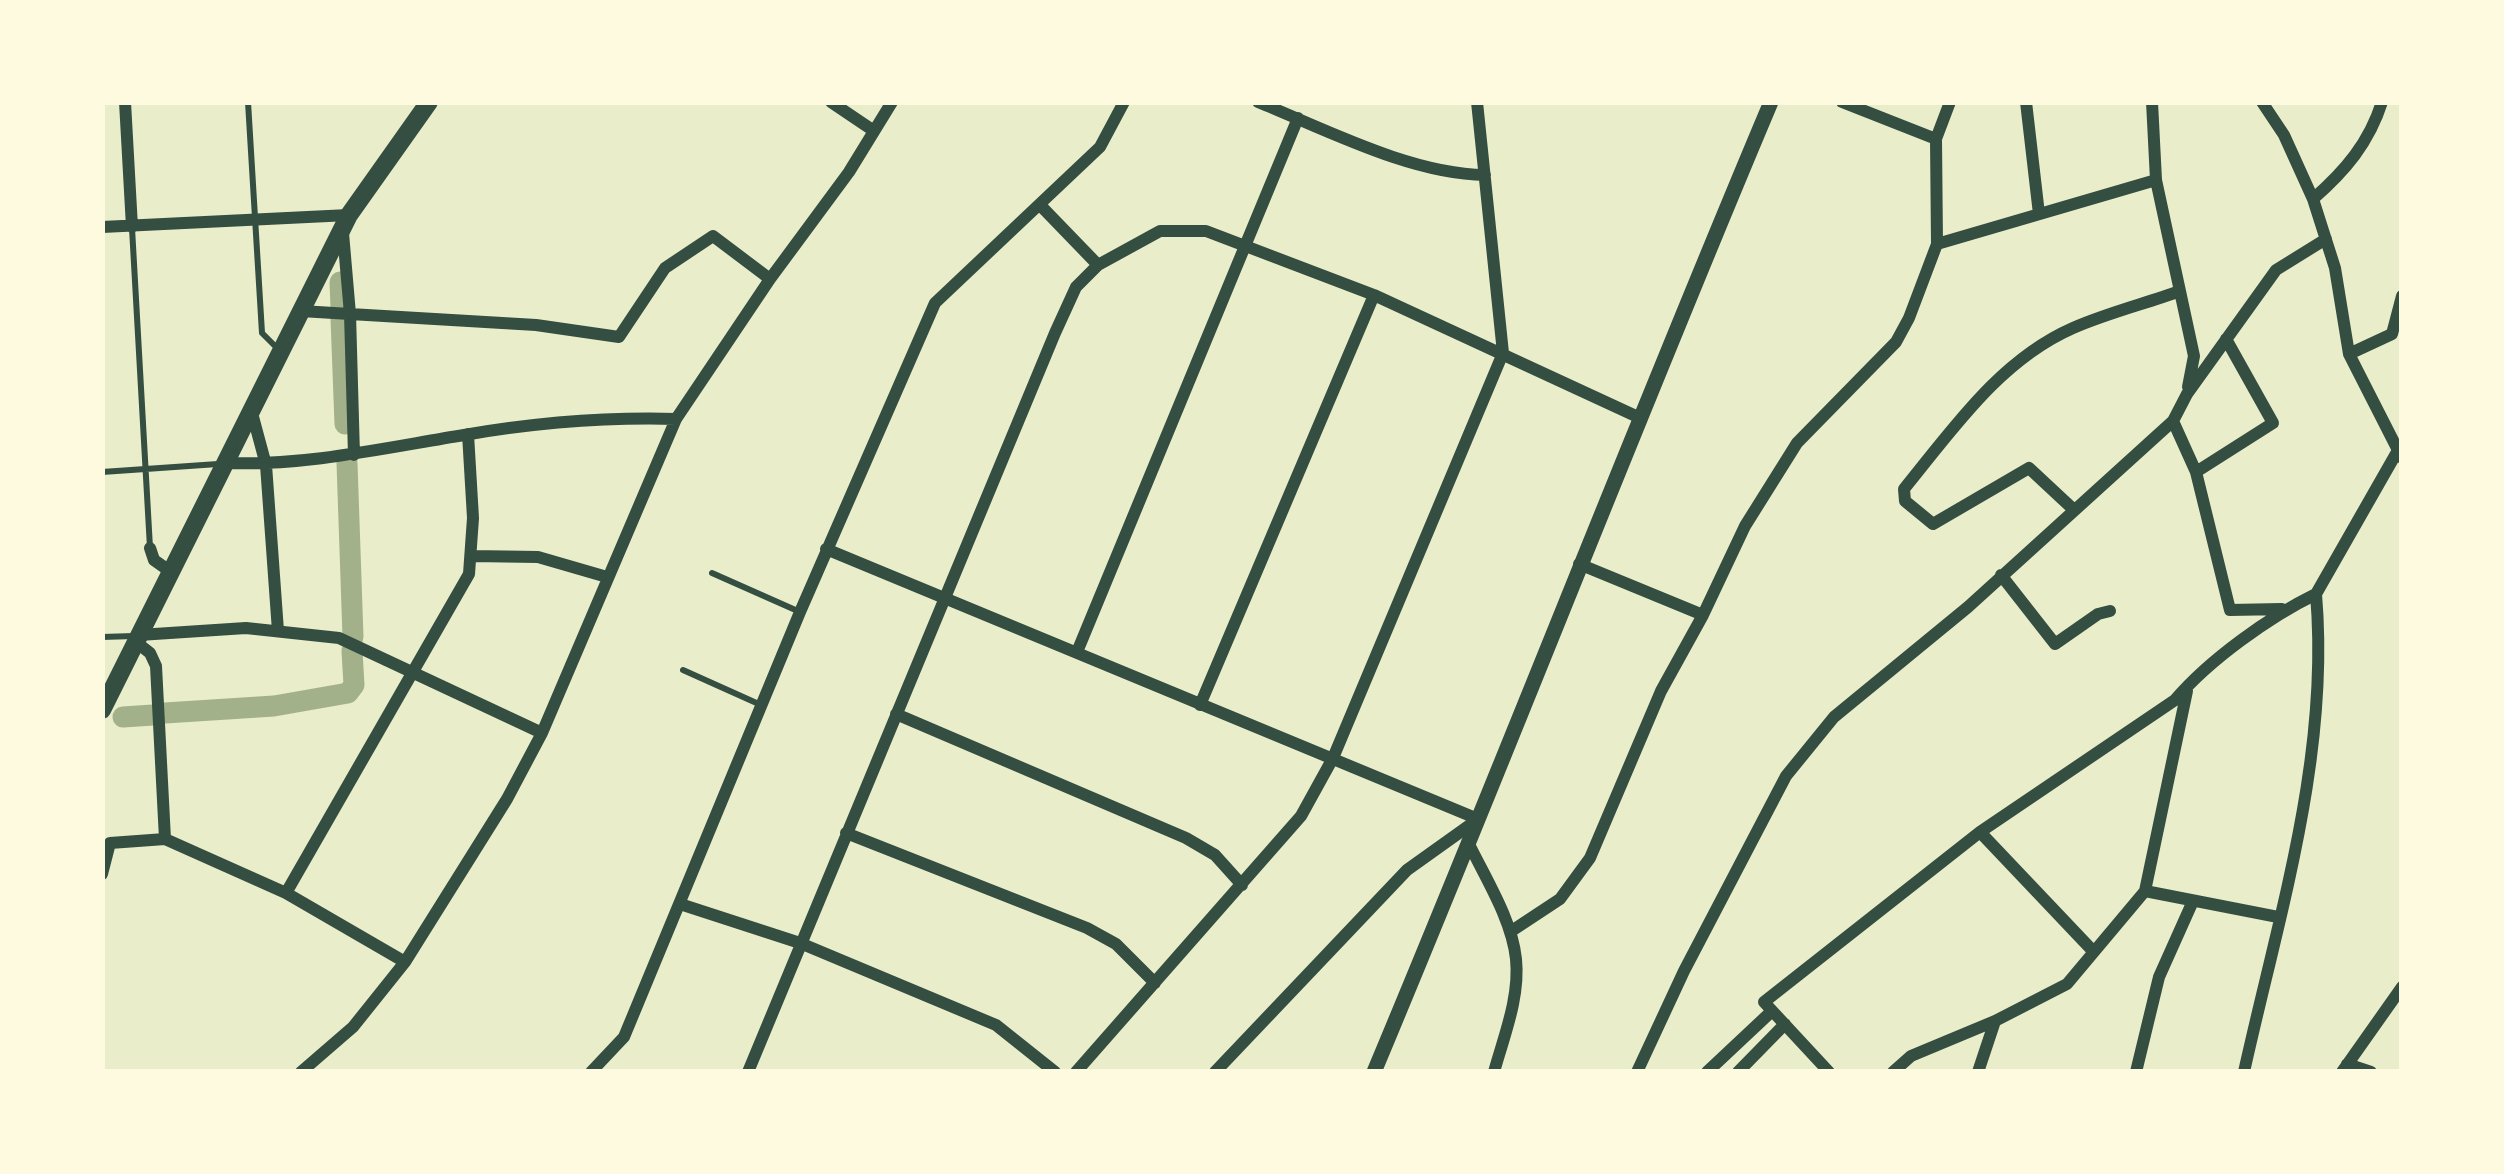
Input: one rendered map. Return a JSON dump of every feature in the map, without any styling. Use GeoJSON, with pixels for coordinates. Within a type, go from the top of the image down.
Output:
{"type":"FeatureCollection","features":[{"type":"Feature","properties":{"kind":"main road"},"geometry":{"type":"LineString","coordinates":[[102,710],[346,222],[429,102]]}},
{"type":"Feature","properties":{"kind":"street"},"geometry":{"type":"LineString","coordinates":[[125,102],[132,227]]}},
{"type":"Feature","properties":{"kind":"street"},"geometry":{"type":"LineString","coordinates":[[831,102],[874,131]]}},
{"type":"Feature","properties":{"kind":"street"},"geometry":{"type":"LineString","coordinates":[[301,1072],[352,1027],[405,962],[507,799],[542,733],[676,419],[892,102]]}},
{"type":"Feature","properties":{"kind":"street"},"geometry":{"type":"LineString","coordinates":[[591,1072],[624,1036],[826,549],[935,303],[1100,147],[1124,102]]}},
{"type":"Feature","properties":{"kind":"street"},"geometry":{"type":"LineString","coordinates":[[1258,102],[1422,166],[1452,174],[1485,175]]}},
{"type":"Feature","properties":{"kind":"street"},"geometry":{"type":"LineString","coordinates":[[1076,1072],[1301,816],[1333,758],[1503,352],[1477,102]]}},
{"type":"Feature","properties":{"kind":"street"},"geometry":{"type":"LineString","coordinates":[[1374,1072],[1638,417],[1771,102]]}},
{"type":"Feature","properties":{"kind":"street"},"geometry":{"type":"LineString","coordinates":[[1842,102],[1936,139]]}},
{"type":"Feature","properties":{"kind":"street"},"geometry":{"type":"LineString","coordinates":[[1510,932],[1561,899],[1590,858],[1660,691],[1745,526],[1797,443],[1896,343],[1937,244],[1936,139],[1950,102]]}},
{"type":"Feature","properties":{"kind":"street"},"geometry":{"type":"LineString","coordinates":[[2026,102],[2039,214]]}},
{"type":"Feature","properties":{"kind":"street"},"geometry":{"type":"LineString","coordinates":[[2152,102],[2156,180],[2194,356],[2187,394]]}},
{"type":"Feature","properties":{"kind":"street"},"geometry":{"type":"LineString","coordinates":[[1829,1072],[1764,1002],[1980,832],[2175,700],[2188,684],[2285,609],[2316,594],[2400,455],[2349,354],[2326,239],[2313,199],[2284,135],[2262,102]]}},
{"type":"Feature","properties":{"kind":"street"},"geometry":{"type":"LineString","coordinates":[[2313,199],[2347,170],[2382,102]]}},
{"type":"Feature","properties":{"kind":"street"},"geometry":{"type":"LineString","coordinates":[[1077,652],[1298,118]]}},
{"type":"Feature","properties":{"kind":"street"},"geometry":{"type":"LineString","coordinates":[[1937,244],[2156,180]]}},
{"type":"Feature","properties":{"kind":"street"},"geometry":{"type":"LineString","coordinates":[[1040,205],[1097,265]]}},
{"type":"Feature","properties":{"kind":"street"},"geometry":{"type":"LineString","coordinates":[[102,227],[254,220],[346,222],[354,455]]}},
{"type":"Feature","properties":{"kind":"street"},"geometry":{"type":"LineString","coordinates":[[748,1072],[1076,287],[1097,265],[1160,231],[1206,231],[1374,295],[1638,417]]}},
{"type":"Feature","properties":{"kind":"street"},"geometry":{"type":"LineString","coordinates":[[301,311],[536,325],[619,337],[665,268],[713,236],[770,279]]}},
{"type":"Feature","properties":{"kind":"street"},"geometry":{"type":"LineString","coordinates":[[1637,1072],[1786,776],[1834,717],[1968,607],[2173,421],[2187,394],[2276,270],[2326,239]]}},
{"type":"Feature","properties":{"kind":"street"},"geometry":{"type":"LineString","coordinates":[[2073,508],[2029,468],[1933,524],[1905,501],[1904,489],[1981,394],[2022,359],[2070,329],[2180,292]]}},
{"type":"Feature","properties":{"kind":"street"},"geometry":{"type":"LineString","coordinates":[[1200,705],[1374,295]]}},
{"type":"Feature","properties":{"kind":"street"},"geometry":{"type":"LineString","coordinates":[[2349,354],[2392,334],[2402,296]]}},
{"type":"Feature","properties":{"kind":"street"},"geometry":{"type":"LineString","coordinates":[[2196,472],[2273,423],[2226,339]]}},
{"type":"Feature","properties":{"kind":"street"},"geometry":{"type":"LineString","coordinates":[[251,411],[266,465],[278,631]]}},
{"type":"Feature","properties":{"kind":"street"},"geometry":{"type":"LineString","coordinates":[[225,464],[266,465],[354,455],[468,434],[606,417],[676,419]]}},
{"type":"Feature","properties":{"kind":"street"},"geometry":{"type":"LineString","coordinates":[[2173,421],[2196,472],[2230,610],[2285,609]]}},
{"type":"Feature","properties":{"kind":"street"},"geometry":{"type":"LineString","coordinates":[[286,893],[469,574],[468,434]]}},
{"type":"Feature","properties":{"kind":"street"},"geometry":{"type":"LineString","coordinates":[[150,548],[154,560],[171,572]]}},
{"type":"Feature","properties":{"kind":"street"},"geometry":{"type":"LineString","coordinates":[[826,549],[1478,819]]}},
{"type":"Feature","properties":{"kind":"street"},"geometry":{"type":"LineString","coordinates":[[472,556],[538,557],[607,577]]}},
{"type":"Feature","properties":{"kind":"street"},"geometry":{"type":"LineString","coordinates":[[1579,564],[1703,615]]}},
{"type":"Feature","properties":{"kind":"street"},"geometry":{"type":"LineString","coordinates":[[2001,575],[2055,644],[2098,614],[2110,611]]}},
{"type":"Feature","properties":{"kind":"street"},"geometry":{"type":"LineString","coordinates":[[2244,1072],[2308,789],[2320,685],[2316,594]]}},
{"type":"Feature","properties":{"kind":"street"},"geometry":{"type":"LineString","coordinates":[[137,639],[246,628],[339,638],[542,733]]}},
{"type":"Feature","properties":{"kind":"street"},"geometry":{"type":"LineString","coordinates":[[137,639],[156,666],[165,839]]}},
{"type":"Feature","properties":{"kind":"street"},"geometry":{"type":"LineString","coordinates":[[1893,1072],[1911,1056],[2067,984],[2145,891],[2188,684]]}},
{"type":"Feature","properties":{"kind":"street"},"geometry":{"type":"LineString","coordinates":[[896,715],[1186,838],[1215,855],[1242,885]]}},
{"type":"Feature","properties":{"kind":"street"},"geometry":{"type":"LineString","coordinates":[[1215,1072],[1407,869],[1478,819]]}},
{"type":"Feature","properties":{"kind":"street"},"geometry":{"type":"LineString","coordinates":[[1980,832],[2092,950]]}},
{"type":"Feature","properties":{"kind":"street"},"geometry":{"type":"LineString","coordinates":[[846,833],[1087,928],[1116,944],[1155,982]]}},
{"type":"Feature","properties":{"kind":"street"},"geometry":{"type":"LineString","coordinates":[[102,874],[110,842],[165,839],[286,893],[405,962]]}},
{"type":"Feature","properties":{"kind":"street"},"geometry":{"type":"LineString","coordinates":[[1469,844],[1510,932],[1516,961],[1513,1001],[1494,1072]]}},
{"type":"Feature","properties":{"kind":"street"},"geometry":{"type":"LineString","coordinates":[[2145,891],[2278,917]]}},
{"type":"Feature","properties":{"kind":"street"},"geometry":{"type":"LineString","coordinates":[[2136,1072],[2159,977],[2193,901]]}},
{"type":"Feature","properties":{"kind":"street"},"geometry":{"type":"LineString","coordinates":[[680,904],[800,943],[996,1025],[1055,1072]]}},
{"type":"Feature","properties":{"kind":"street"},"geometry":{"type":"LineString","coordinates":[[2371,1072],[2344,1068],[2402,987]]}},
{"type":"Feature","properties":{"kind":"street"},"geometry":{"type":"LineString","coordinates":[[1707,1072],[1772,1010]]}},
{"type":"Feature","properties":{"kind":"street"},"geometry":{"type":"LineString","coordinates":[[1978,1072],[1995,1021]]}},
{"type":"Feature","properties":{"kind":"street"},"geometry":{"type":"LineString","coordinates":[[1738,1072],[1785,1024]]}},
{"type":"Feature","properties":{"kind":"lane"},"geometry":{"type":"LineString","coordinates":[[248,102],[262,333],[280,352]]}},
{"type":"Feature","properties":{"kind":"lane"},"geometry":{"type":"LineString","coordinates":[[132,227],[150,548]]}},
{"type":"Feature","properties":{"kind":"lane"},"geometry":{"type":"LineString","coordinates":[[102,472],[225,464]]}},
{"type":"Feature","properties":{"kind":"lane"},"geometry":{"type":"LineString","coordinates":[[712,573],[800,612]]}},
{"type":"Feature","properties":{"kind":"lane"},"geometry":{"type":"LineString","coordinates":[[102,638],[137,639]]}},
{"type":"Feature","properties":{"kind":"lane"},"geometry":{"type":"LineString","coordinates":[[683,670],[761,705]]}},
{"type":"Feature","properties":{"kind":"waterway"},"geometry":{"type":"LineString","coordinates":[[340,282],[341,307]]}},
{"type":"Feature","properties":{"kind":"waterway"},"geometry":{"type":"LineString","coordinates":[[341,318],[345,424]]}},
{"type":"Feature","properties":{"kind":"waterway"},"geometry":{"type":"LineString","coordinates":[[347,463],[353,637]]}},
{"type":"Feature","properties":{"kind":"waterway"},"geometry":{"type":"LineString","coordinates":[[165,713],[274,706],[348,693],[354,685],[352,651]]}},
{"type":"Feature","properties":{"kind":"waterway"},"geometry":{"type":"LineString","coordinates":[[123,717],[153,715]]}}]}
